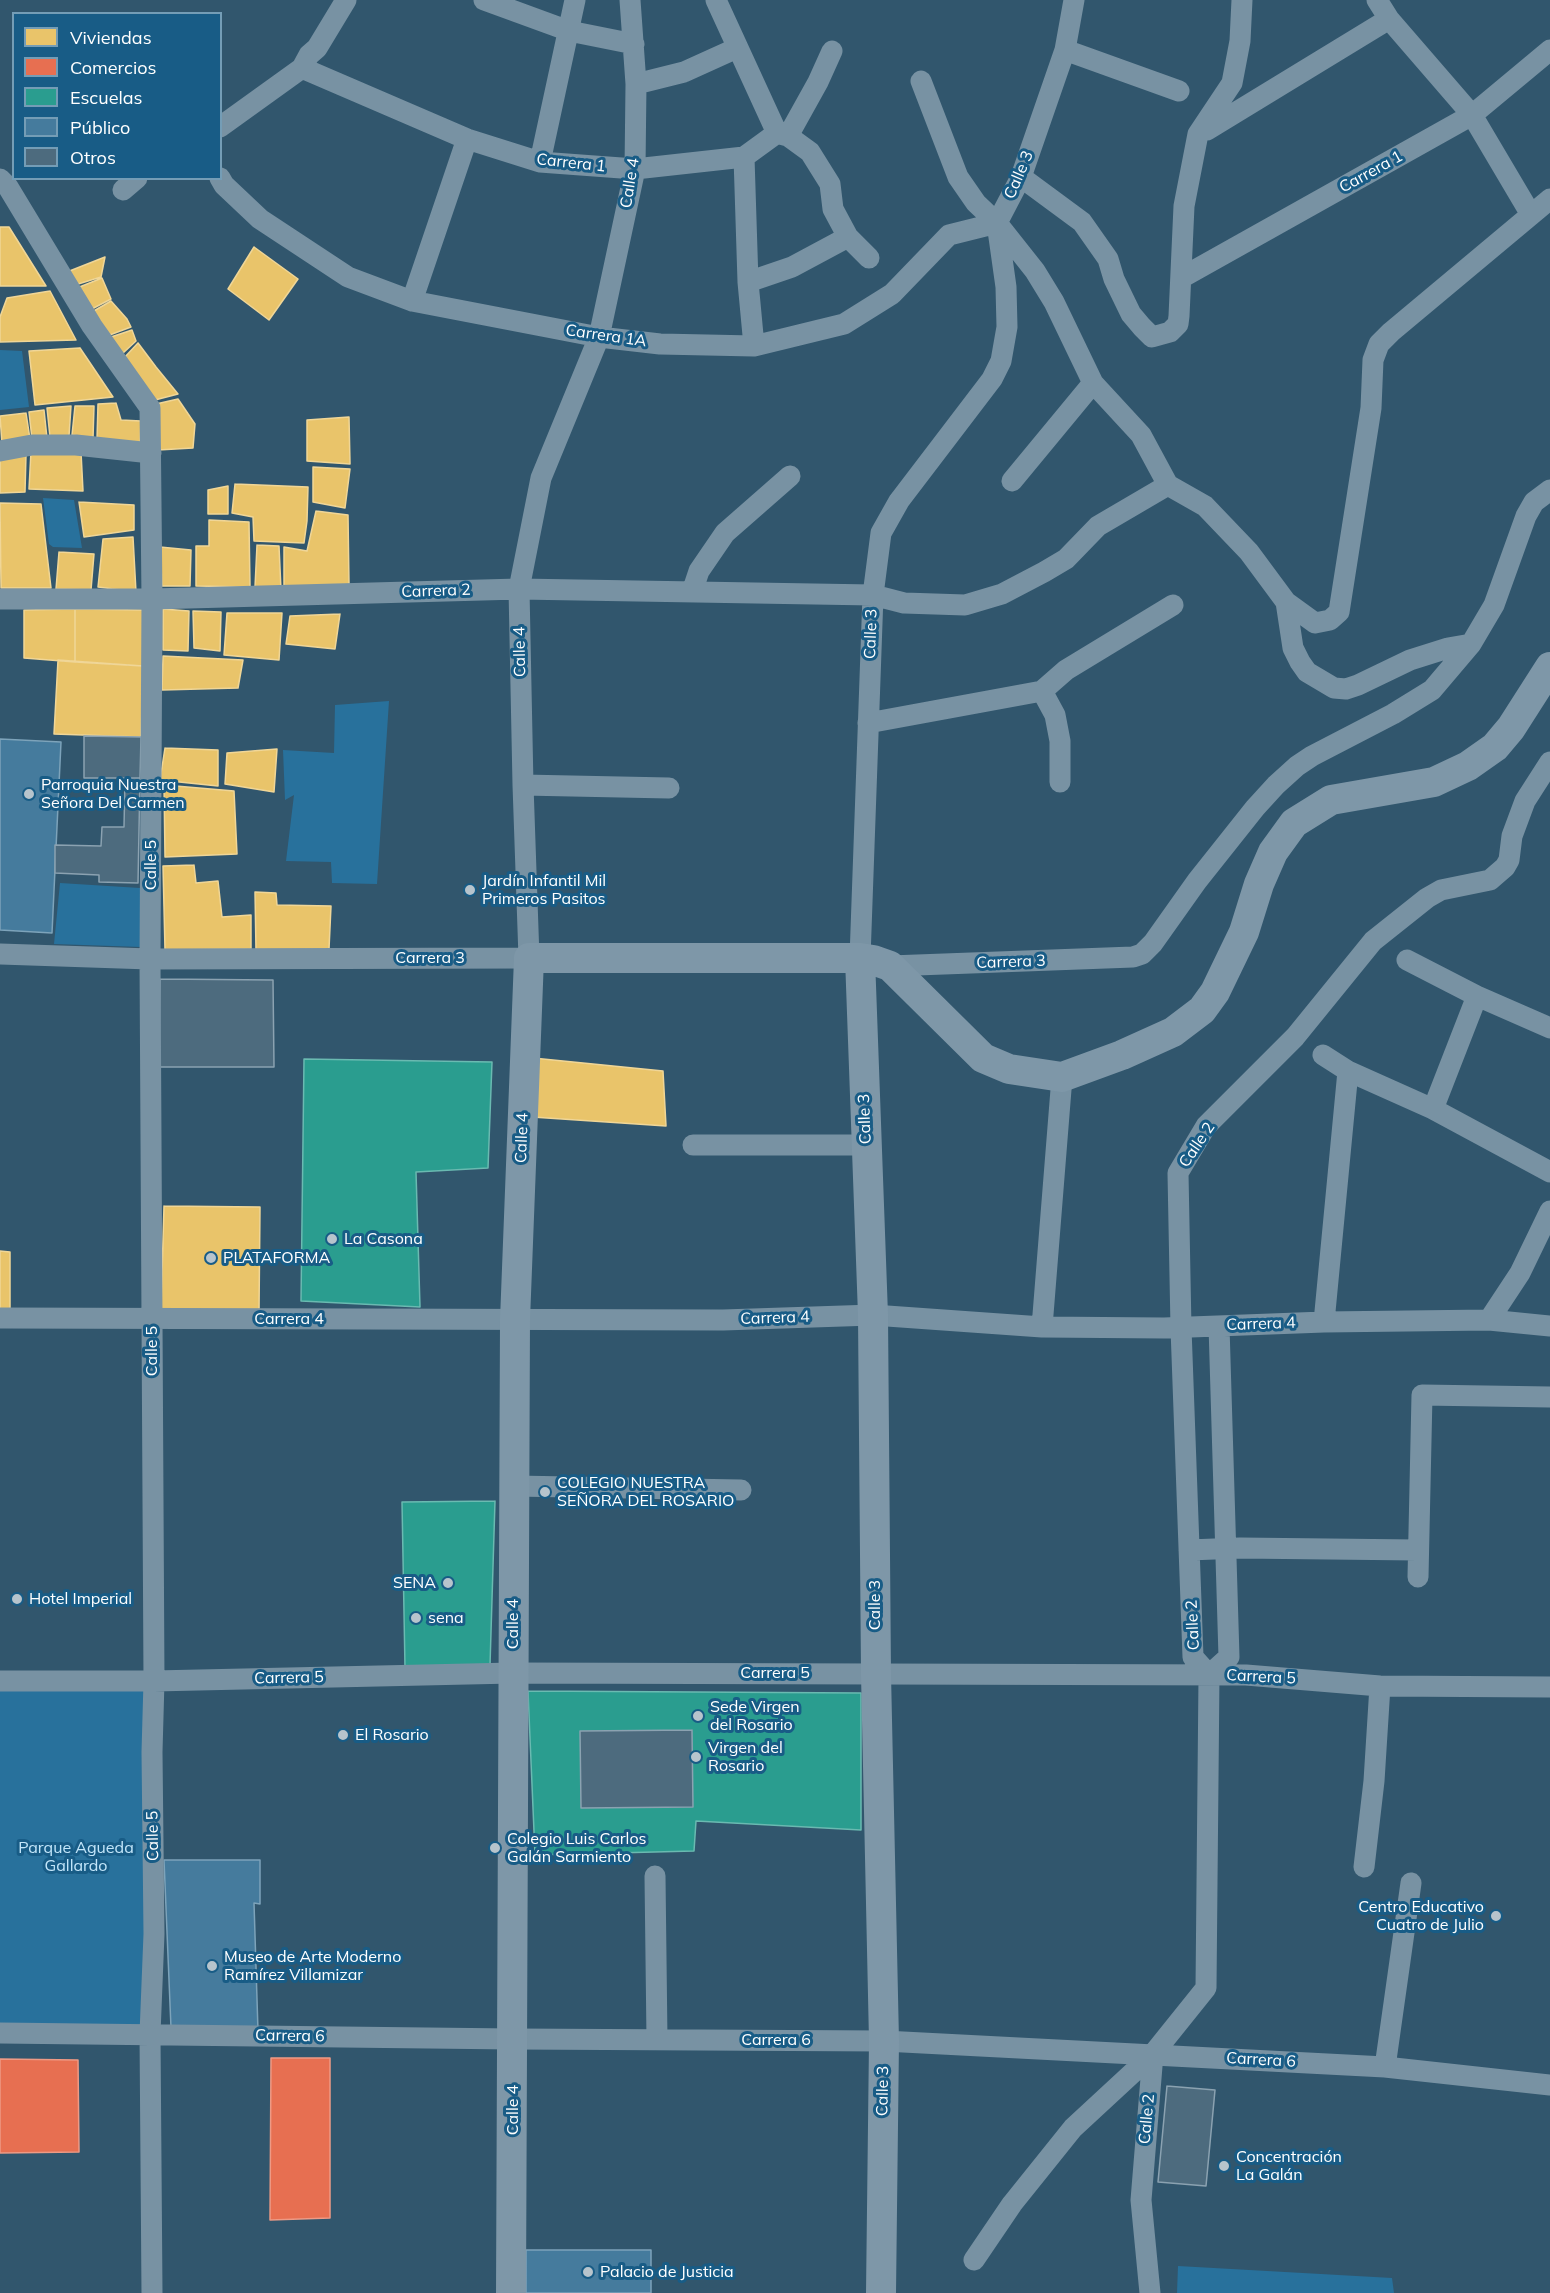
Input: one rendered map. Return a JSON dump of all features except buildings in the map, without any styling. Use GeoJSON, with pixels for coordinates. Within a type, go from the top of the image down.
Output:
{"type":"FeatureCollection","features":[{"type":"Feature","properties":{"kind":"main road"},"geometry":{"type":"LineString","coordinates":[[890,966],[983,1058],[1009,1069],[1062,1077],[1122,1055],[1173,1032],[1202,1011],[1215,992],[1244,932],[1259,884],[1273,852],[1294,824],[1330,800],[1434,782],[1468,766],[1495,747],[1511,728],[1550,667]]}},
{"type":"Feature","properties":{"kind":"main road","name":"Carrera 3"},"geometry":{"type":"LineString","coordinates":[[529,958],[860,958],[890,966]]}},
{"type":"Feature","properties":{"kind":"main road","name":"Calle 4"},"geometry":{"type":"LineString","coordinates":[[511,2293],[516,1320],[529,958]]}},
{"type":"Feature","properties":{"kind":"main road","name":"Calle 3"},"geometry":{"type":"LineString","coordinates":[[860,958],[873,1315],[876,1674],[884,2041],[881,2293]]}},
{"type":"Feature","properties":{"kind":"street"},"geometry":{"type":"LineString","coordinates":[[222,126],[302,68],[346,0]]}},
{"type":"Feature","properties":{"kind":"street"},"geometry":{"type":"LineString","coordinates":[[484,0],[569,31],[634,44]]}},
{"type":"Feature","properties":{"kind":"street"},"geometry":{"type":"LineString","coordinates":[[540,162],[575,0]]}},
{"type":"Feature","properties":{"kind":"street","name":"Calle 4"},"geometry":{"type":"LineString","coordinates":[[529,958],[519,589],[541,478],[598,337],[635,169],[636,84],[630,0]]}},
{"type":"Feature","properties":{"kind":"street"},"geometry":{"type":"LineString","coordinates":[[716,0],[737,48],[782,135],[810,152],[830,184],[833,209],[848,237],[869,258]]}},
{"type":"Feature","properties":{"kind":"street","name":"Calle 3"},"geometry":{"type":"LineString","coordinates":[[860,958],[873,595],[881,532],[900,501],[992,379],[1002,361],[1007,327],[1006,287],[997,224],[1021,177],[1065,50],[1074,0]]}},
{"type":"Feature","properties":{"kind":"street"},"geometry":{"type":"LineString","coordinates":[[1021,177],[1082,222],[1108,259],[1114,279],[1131,314],[1152,337],[1170,332],[1178,324],[1184,206],[1198,135],[1232,83],[1240,41],[1242,0]]}},
{"type":"Feature","properties":{"kind":"street"},"geometry":{"type":"LineString","coordinates":[[1377,0],[1389,19],[1472,116],[1530,213]]}},
{"type":"Feature","properties":{"kind":"street"},"geometry":{"type":"LineString","coordinates":[[1198,135],[1389,19]]}},
{"type":"Feature","properties":{"kind":"street"},"geometry":{"type":"LineString","coordinates":[[636,84],[684,72],[737,48]]}},
{"type":"Feature","properties":{"kind":"street"},"geometry":{"type":"LineString","coordinates":[[1065,50],[1179,91]]}},
{"type":"Feature","properties":{"kind":"street","name":"Carrera 1"},"geometry":{"type":"LineString","coordinates":[[1181,278],[1472,116],[1550,50]]}},
{"type":"Feature","properties":{"kind":"street","name":"Carrera 1"},"geometry":{"type":"LineString","coordinates":[[302,68],[466,139],[540,162],[635,169],[744,157],[782,135],[818,82],[832,51]]}},
{"type":"Feature","properties":{"kind":"street"},"geometry":{"type":"LineString","coordinates":[[921,81],[958,177],[976,203],[997,224],[1035,271],[1054,302],[1093,383],[1141,435],[1168,485],[1205,507],[1250,552],[1287,602],[1315,623],[1329,620],[1339,612],[1371,408],[1373,360],[1379,344],[1530,213],[1550,199]]}},
{"type":"Feature","properties":{"kind":"street"},"geometry":{"type":"LineString","coordinates":[[412,301],[466,139]]}},
{"type":"Feature","properties":{"kind":"street"},"geometry":{"type":"LineString","coordinates":[[744,157],[748,282],[754,346]]}},
{"type":"Feature","properties":{"kind":"street","name":"Calle 5"},"geometry":{"type":"LineString","coordinates":[[0,179],[8,187],[92,326],[150,408],[151,1319],[154,1681],[152,1752],[154,1934],[150,2034],[152,2293]]}},
{"type":"Feature","properties":{"kind":"street","name":"Carrera 1A"},"geometry":{"type":"LineString","coordinates":[[221,180],[260,219],[348,277],[412,301],[598,337],[660,344],[754,346],[844,324],[892,294],[949,235],[997,224]]}},
{"type":"Feature","properties":{"kind":"street"},"geometry":{"type":"LineString","coordinates":[[748,282],[792,267],[848,237]]}},
{"type":"Feature","properties":{"kind":"street"},"geometry":{"type":"LineString","coordinates":[[1012,481],[1093,383]]}},
{"type":"Feature","properties":{"kind":"street"},"geometry":{"type":"LineString","coordinates":[[0,450],[32,445],[76,445],[151,453]]}},
{"type":"Feature","properties":{"kind":"street"},"geometry":{"type":"LineString","coordinates":[[692,592],[699,571],[725,533],[790,476]]}},
{"type":"Feature","properties":{"kind":"street","name":"Carrera 2"},"geometry":{"type":"LineString","coordinates":[[0,599],[152,599],[519,589],[873,595],[904,603],[965,605],[1002,594],[1066,558],[1098,526],[1168,485]]}},
{"type":"Feature","properties":{"kind":"street"},"geometry":{"type":"LineString","coordinates":[[1287,602],[1293,648],[1300,662],[1307,672],[1334,688],[1346,689],[1410,660],[1448,648],[1472,644],[1494,605],[1526,516],[1534,502],[1550,490]]}},
{"type":"Feature","properties":{"kind":"street"},"geometry":{"type":"LineString","coordinates":[[868,723],[1042,691],[1066,670],[1173,605]]}},
{"type":"Feature","properties":{"kind":"street","name":"Carrera 3"},"geometry":{"type":"LineString","coordinates":[[890,966],[1133,957],[1148,950],[1197,881],[1255,808],[1290,772],[1312,756],[1393,714],[1432,690],[1472,644]]}},
{"type":"Feature","properties":{"kind":"street"},"geometry":{"type":"LineString","coordinates":[[1042,691],[1055,715],[1060,741],[1060,782]]}},
{"type":"Feature","properties":{"kind":"street","name":"Calle 2"},"geometry":{"type":"LineString","coordinates":[[1219,1326],[1229,1657],[1209,1675],[1193,1657],[1181,1328],[1178,1173],[1206,1126],[1295,1037],[1373,941],[1427,898],[1441,890],[1490,880],[1505,867],[1509,860],[1512,836],[1525,801],[1550,762]]}},
{"type":"Feature","properties":{"kind":"street"},"geometry":{"type":"LineString","coordinates":[[523,785],[669,788]]}},
{"type":"Feature","properties":{"kind":"street","name":"Carrera 3"},"geometry":{"type":"LineString","coordinates":[[0,954],[150,959],[529,958]]}},
{"type":"Feature","properties":{"kind":"street"},"geometry":{"type":"LineString","coordinates":[[1407,960],[1477,996],[1550,1028]]}},
{"type":"Feature","properties":{"kind":"street"},"geometry":{"type":"LineString","coordinates":[[1434,1108],[1477,996]]}},
{"type":"Feature","properties":{"kind":"street"},"geometry":{"type":"LineString","coordinates":[[1323,1055],[1348,1071],[1434,1108],[1550,1172]]}},
{"type":"Feature","properties":{"kind":"street"},"geometry":{"type":"LineString","coordinates":[[1324,1322],[1348,1071]]}},
{"type":"Feature","properties":{"kind":"street"},"geometry":{"type":"LineString","coordinates":[[1042,1327],[1062,1077]]}},
{"type":"Feature","properties":{"kind":"street"},"geometry":{"type":"LineString","coordinates":[[693,1145],[866,1145]]}},
{"type":"Feature","properties":{"kind":"street"},"geometry":{"type":"LineString","coordinates":[[1489,1320],[1520,1273],[1550,1211]]}},
{"type":"Feature","properties":{"kind":"street","name":"Carrera 4"},"geometry":{"type":"LineString","coordinates":[[0,1318],[723,1320],[873,1315],[1042,1327],[1181,1328],[1324,1322],[1489,1320],[1550,1326]]}},
{"type":"Feature","properties":{"kind":"street"},"geometry":{"type":"LineString","coordinates":[[1418,1577],[1422,1395],[1550,1397]]}},
{"type":"Feature","properties":{"kind":"street"},"geometry":{"type":"LineString","coordinates":[[514,1486],[741,1490]]}},
{"type":"Feature","properties":{"kind":"street"},"geometry":{"type":"LineString","coordinates":[[1189,1550],[1226,1548],[1417,1550]]}},
{"type":"Feature","properties":{"kind":"street","name":"Carrera 5"},"geometry":{"type":"LineString","coordinates":[[0,1681],[154,1681],[513,1673],[1246,1675],[1380,1686],[1550,1687]]}},
{"type":"Feature","properties":{"kind":"street"},"geometry":{"type":"LineString","coordinates":[[974,2260],[1012,2204],[1073,2128],[1152,2054],[1206,1988],[1209,1675]]}},
{"type":"Feature","properties":{"kind":"street"},"geometry":{"type":"LineString","coordinates":[[1364,1867],[1374,1780],[1380,1686]]}},
{"type":"Feature","properties":{"kind":"street"},"geometry":{"type":"LineString","coordinates":[[655,1876],[657,2040]]}},
{"type":"Feature","properties":{"kind":"street"},"geometry":{"type":"LineString","coordinates":[[1385,2067],[1411,1883]]}},
{"type":"Feature","properties":{"kind":"street","name":"Carrera 6"},"geometry":{"type":"LineString","coordinates":[[0,2033],[884,2041],[1385,2067],[1550,2085]]}},
{"type":"Feature","properties":{"kind":"street","name":"Calle 2"},"geometry":{"type":"LineString","coordinates":[[1150,2293],[1140,2200],[1152,2054]]}},
{"type":"Feature","properties":{"kind":"green space"},"geometry":{"type":"Polygon","coordinates":[[[0,350],[22,351],[29,407],[0,410],[0,350]]]}},
{"type":"Feature","properties":{"kind":"green space"},"geometry":{"type":"Polygon","coordinates":[[[43,498],[74,500],[82,548],[53,547],[49,544],[43,498]]]}},
{"type":"Feature","properties":{"kind":"green space"},"geometry":{"type":"Polygon","coordinates":[[[389,701],[377,884],[332,883],[331,862],[286,861],[294,795],[285,800],[283,750],[334,753],[335,705],[389,701]]]}},
{"type":"Feature","properties":{"kind":"green space"},"geometry":{"type":"Polygon","coordinates":[[[60,883],[140,888],[141,947],[54,944],[60,883]]]}},
{"type":"Feature","properties":{"kind":"green space","name":"Parque Agueda Gallardo"},"geometry":{"type":"Polygon","coordinates":[[[0,1680],[154,1681],[150,2034],[0,2032],[0,1680]]]}},
{"type":"Feature","properties":{"kind":"green space"},"geometry":{"type":"Polygon","coordinates":[[[1178,2266],[1392,2278],[1394,2293],[1177,2293],[1178,2266]]]}},
{"type":"Feature","properties":{"kind":"place","name":"Parroquia Nuestra Señora Del Carmen"},"geometry":{"type":"Point","coordinates":[29,794]}},
{"type":"Feature","properties":{"kind":"place","name":"Jardín Infantil Mil Primeros Pasitos"},"geometry":{"type":"Point","coordinates":[470,890]}},
{"type":"Feature","properties":{"kind":"place","name":"La Casona"},"geometry":{"type":"Point","coordinates":[332,1239]}},
{"type":"Feature","properties":{"kind":"place","name":"PLATAFORMA"},"geometry":{"type":"Point","coordinates":[211,1258]}},
{"type":"Feature","properties":{"kind":"place","name":"COLEGIO NUESTRA SEÑORA DEL ROSARIO"},"geometry":{"type":"Point","coordinates":[545,1492]}},
{"type":"Feature","properties":{"kind":"place","name":"SENA"},"geometry":{"type":"Point","coordinates":[448,1583]}},
{"type":"Feature","properties":{"kind":"place","name":"Hotel Imperial"},"geometry":{"type":"Point","coordinates":[17,1599]}},
{"type":"Feature","properties":{"kind":"place","name":"sena"},"geometry":{"type":"Point","coordinates":[416,1618]}},
{"type":"Feature","properties":{"kind":"place","name":"Sede Virgen del Rosario"},"geometry":{"type":"Point","coordinates":[698,1716]}},
{"type":"Feature","properties":{"kind":"place","name":"El Rosario"},"geometry":{"type":"Point","coordinates":[343,1735]}},
{"type":"Feature","properties":{"kind":"place","name":"Virgen del Rosario"},"geometry":{"type":"Point","coordinates":[696,1757]}},
{"type":"Feature","properties":{"kind":"place","name":"Colegio Luis Carlos Galán Sarmiento"},"geometry":{"type":"Point","coordinates":[495,1848]}},
{"type":"Feature","properties":{"kind":"place","name":"Centro Educativo Cuatro de Julio"},"geometry":{"type":"Point","coordinates":[1496,1916]}},
{"type":"Feature","properties":{"kind":"place","name":"Museo de Arte Moderno Ramírez Villamizar"},"geometry":{"type":"Point","coordinates":[212,1966]}},
{"type":"Feature","properties":{"kind":"place","name":"Concentración La Galán"},"geometry":{"type":"Point","coordinates":[1224,2166]}},
{"type":"Feature","properties":{"kind":"place","name":"Palacio de Justicia"},"geometry":{"type":"Point","coordinates":[588,2272]}}]}
